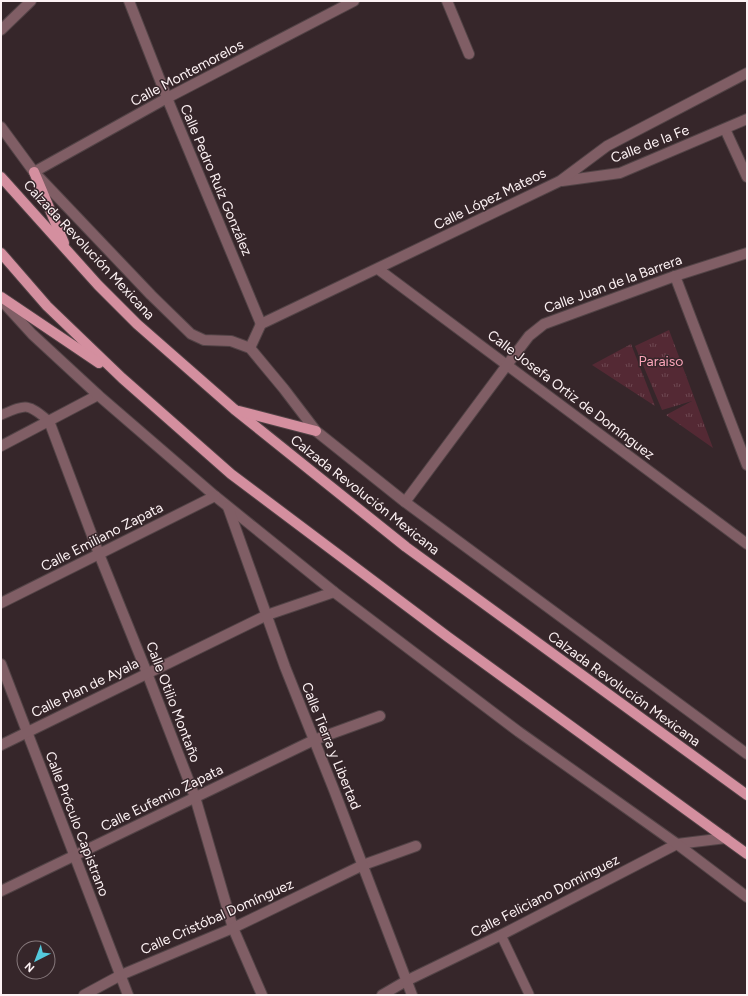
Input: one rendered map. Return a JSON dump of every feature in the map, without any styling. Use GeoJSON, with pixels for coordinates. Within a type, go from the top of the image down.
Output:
{"type":"FeatureCollection","features":[{"type":"Feature","properties":{"kind":"main road"},"geometry":{"type":"LineString","coordinates":[[34,172],[68,252]]}},
{"type":"Feature","properties":{"kind":"main road","name":"Calzada Revolución Mexicana"},"geometry":{"type":"LineString","coordinates":[[1,177],[98,285],[137,324],[234,409],[406,547],[747,796]]}},
{"type":"Feature","properties":{"kind":"main road"},"geometry":{"type":"LineString","coordinates":[[1,253],[47,306],[122,378],[231,474],[448,637],[747,854]]}},
{"type":"Feature","properties":{"kind":"main road"},"geometry":{"type":"LineString","coordinates":[[1,297],[122,378]]}},
{"type":"Feature","properties":{"kind":"main road"},"geometry":{"type":"LineString","coordinates":[[234,409],[316,432]]}},
{"type":"Feature","properties":{"kind":"street"},"geometry":{"type":"LineString","coordinates":[[1,30],[31,1]]}},
{"type":"Feature","properties":{"kind":"street","name":"Calle Pedro Ruíz González"},"geometry":{"type":"LineString","coordinates":[[129,1],[166,98],[261,324]]}},
{"type":"Feature","properties":{"kind":"street","name":"Calle Montemorelos"},"geometry":{"type":"LineString","coordinates":[[34,172],[166,98],[354,1]]}},
{"type":"Feature","properties":{"kind":"street"},"geometry":{"type":"LineString","coordinates":[[447,1],[469,54]]}},
{"type":"Feature","properties":{"kind":"street","name":"Calle López Mateos"},"geometry":{"type":"LineString","coordinates":[[261,324],[560,181],[607,146],[747,73]]}},
{"type":"Feature","properties":{"kind":"street","name":"Calle de la Fe"},"geometry":{"type":"LineString","coordinates":[[560,181],[620,173],[747,120]]}},
{"type":"Feature","properties":{"kind":"street"},"geometry":{"type":"LineString","coordinates":[[1,127],[34,172],[151,296],[191,334],[204,340],[231,340],[250,348],[284,389],[316,432],[405,502],[747,754]]}},
{"type":"Feature","properties":{"kind":"street"},"geometry":{"type":"LineString","coordinates":[[725,129],[747,177]]}},
{"type":"Feature","properties":{"kind":"street","name":"Calle Juan de la Barrera"},"geometry":{"type":"LineString","coordinates":[[405,502],[529,336],[544,324],[675,276],[747,253]]}},
{"type":"Feature","properties":{"kind":"street","name":"Calle Josefa Ortiz de Domínguez"},"geometry":{"type":"LineString","coordinates":[[378,269],[747,544]]}},
{"type":"Feature","properties":{"kind":"street"},"geometry":{"type":"LineString","coordinates":[[675,276],[747,464]]}},
{"type":"Feature","properties":{"kind":"street"},"geometry":{"type":"LineString","coordinates":[[1,300],[32,334],[98,396],[228,507],[334,592],[519,732],[677,844],[747,897]]}},
{"type":"Feature","properties":{"kind":"street"},"geometry":{"type":"LineString","coordinates":[[250,348],[261,324]]}},
{"type":"Feature","properties":{"kind":"street"},"geometry":{"type":"LineString","coordinates":[[1,446],[98,396]]}},
{"type":"Feature","properties":{"kind":"street","name":"Calle Otilio Montaño"},"geometry":{"type":"LineString","coordinates":[[49,421],[99,554],[195,797],[233,928],[262,995]]}},
{"type":"Feature","properties":{"kind":"street","name":"Calle Emiliano Zapata"},"geometry":{"type":"LineString","coordinates":[[1,603],[215,496]]}},
{"type":"Feature","properties":{"kind":"street","name":"Calle Tierra y Libertad"},"geometry":{"type":"LineString","coordinates":[[228,507],[285,667],[363,865],[412,995]]}},
{"type":"Feature","properties":{"kind":"street","name":"Calle Plan de Ayala"},"geometry":{"type":"LineString","coordinates":[[1,744],[267,615],[334,592]]}},
{"type":"Feature","properties":{"kind":"street","name":"Calle Próculo Capistrano"},"geometry":{"type":"LineString","coordinates":[[1,664],[128,995]]}},
{"type":"Feature","properties":{"kind":"street","name":"Calle Eufemio Zapata"},"geometry":{"type":"LineString","coordinates":[[1,892],[314,740],[380,716]]}},
{"type":"Feature","properties":{"kind":"street","name":"Calle Feliciano Domínguez"},"geometry":{"type":"LineString","coordinates":[[382,995],[406,981],[501,935],[677,844],[726,838]]}},
{"type":"Feature","properties":{"kind":"street","name":"Calle Cristóbal Domínguez"},"geometry":{"type":"LineString","coordinates":[[84,995],[121,976],[233,928],[363,865],[416,846]]}},
{"type":"Feature","properties":{"kind":"lane"},"geometry":{"type":"LineString","coordinates":[[1,415],[20,406],[33,408],[49,421]]}},
{"type":"Feature","properties":{"kind":"lane"},"geometry":{"type":"LineString","coordinates":[[501,935],[529,994]]}},
{"type":"Feature","properties":{"kind":"green space","name":"Paraiso"},"geometry":{"type":"Polygon","coordinates":[[[669,330],[713,448],[666,415],[692,401],[662,410],[635,346],[669,330]]]}},
{"type":"Feature","properties":{"kind":"green space"},"geometry":{"type":"Polygon","coordinates":[[[631,344],[655,406],[592,365],[631,344]]]}}]}
